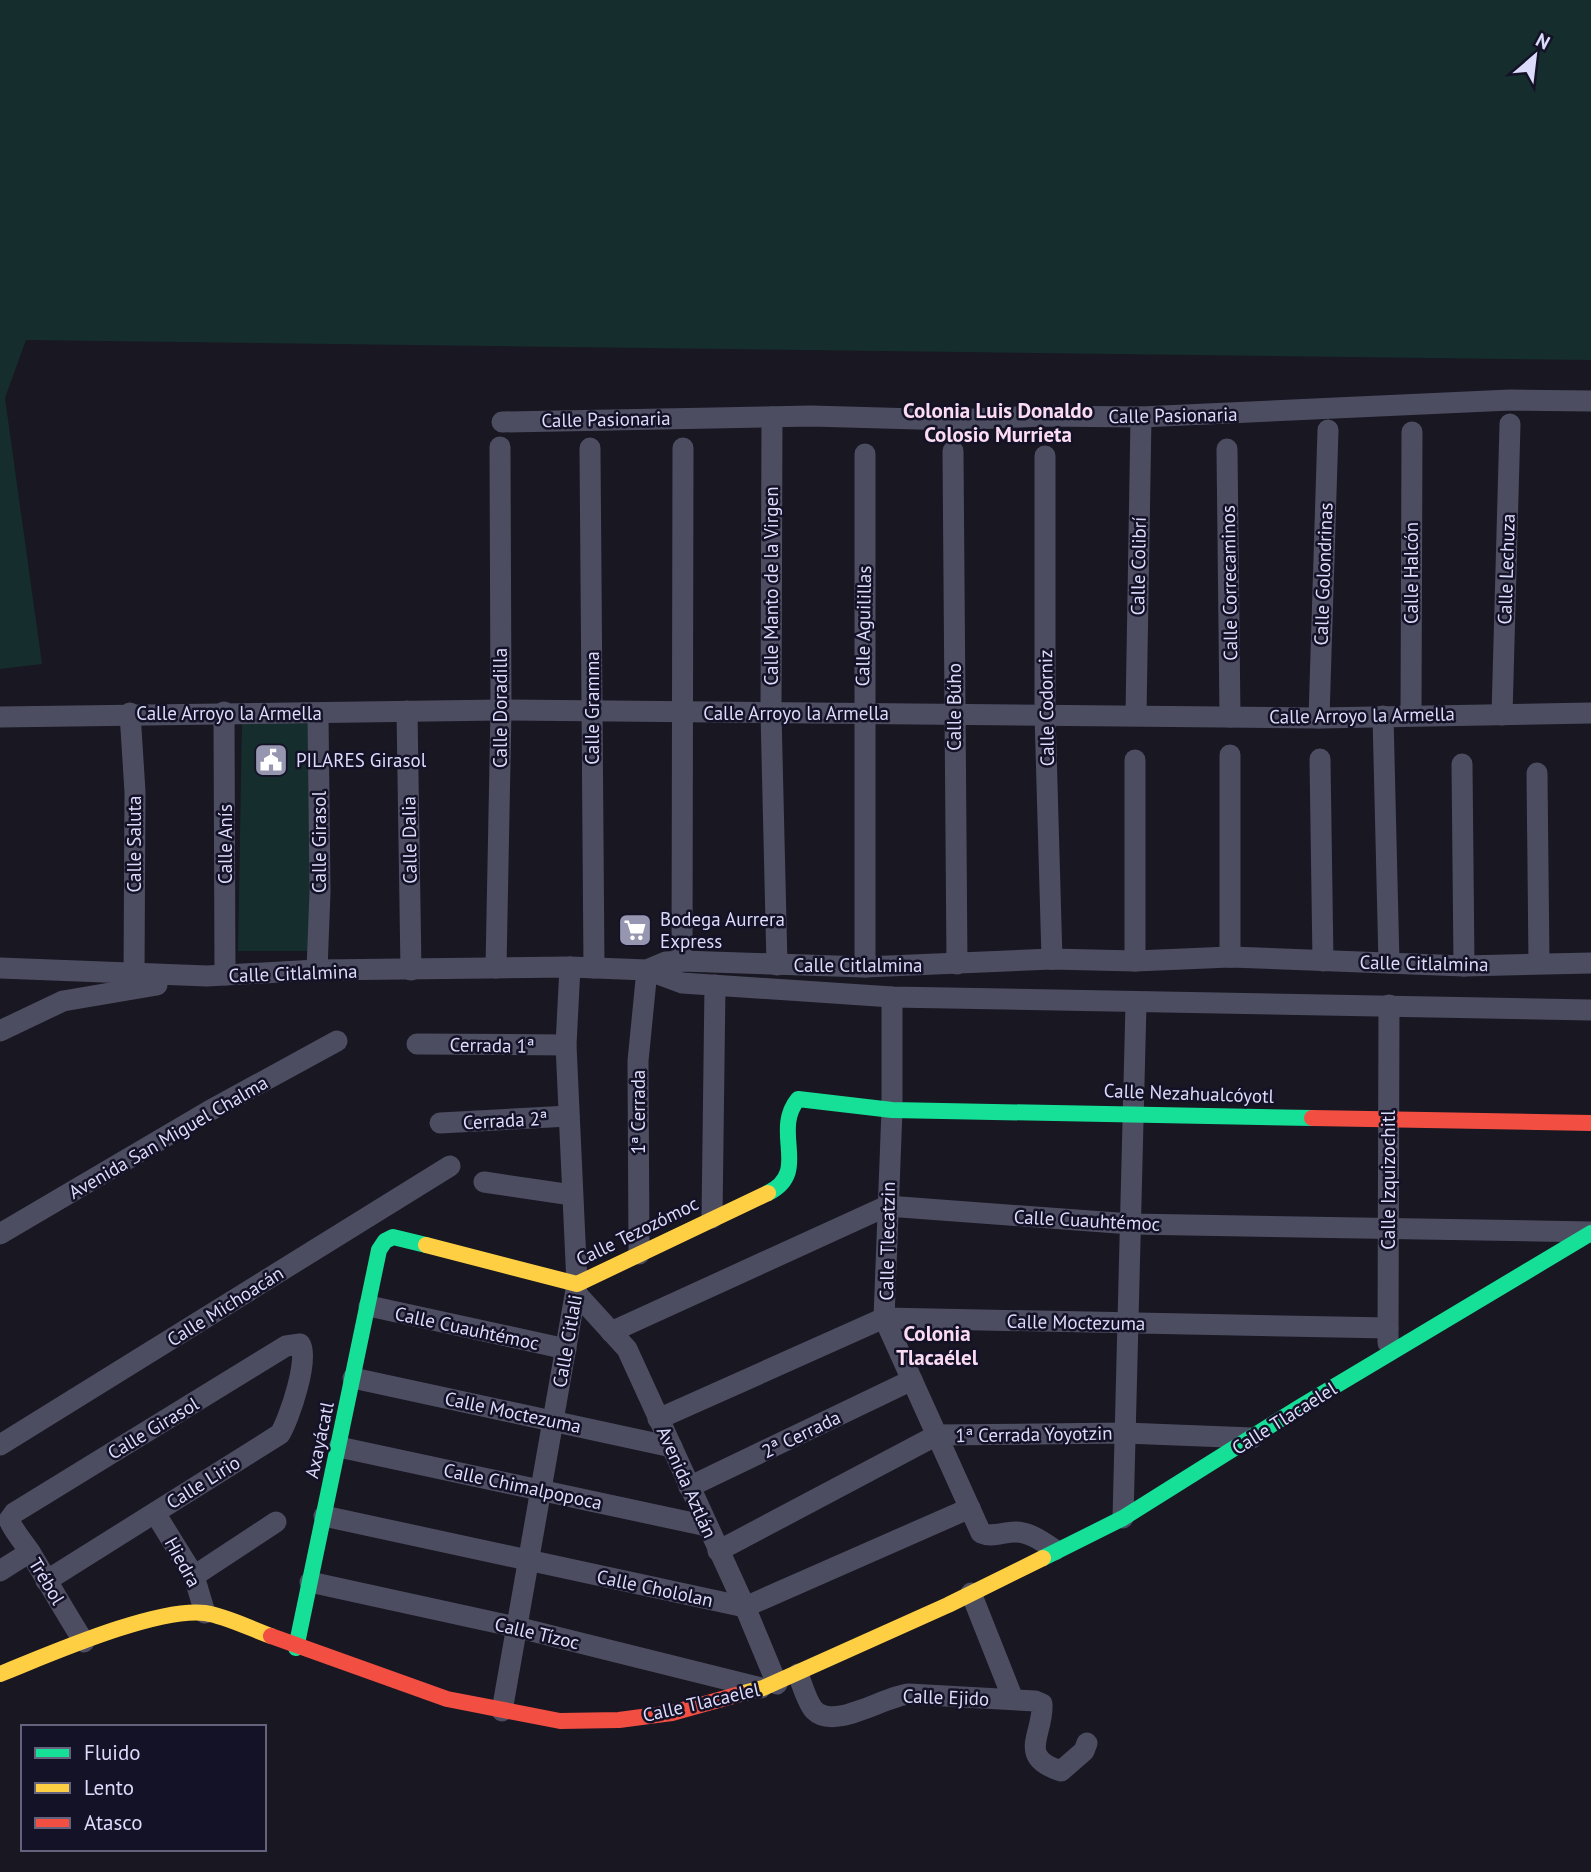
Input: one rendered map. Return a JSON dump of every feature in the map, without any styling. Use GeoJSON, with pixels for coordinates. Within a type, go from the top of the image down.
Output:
{"type":"FeatureCollection","features":[{"type":"Feature","properties":{"kind":"street","name":"Calle Pasionaria"},"geometry":{"type":"LineString","coordinates":[[502,422],[772,417],[953,420],[1043,416],[1140,417],[1510,400],[1591,401]]}},
{"type":"Feature","properties":{"kind":"street","name":"Calle Manto de la Virgen"},"geometry":{"type":"LineString","coordinates":[[772,417],[771,713],[777,965]]}},
{"type":"Feature","properties":{"kind":"street","name":"Calle Colibrí"},"geometry":{"type":"LineString","coordinates":[[1136,715],[1140,417]]}},
{"type":"Feature","properties":{"kind":"street","name":"Calle Lechuza"},"geometry":{"type":"LineString","coordinates":[[1502,715],[1510,424]]}},
{"type":"Feature","properties":{"kind":"street","name":"Calle Golondrinas"},"geometry":{"type":"LineString","coordinates":[[1319,718],[1328,430]]}},
{"type":"Feature","properties":{"kind":"street","name":"Calle Halcón"},"geometry":{"type":"LineString","coordinates":[[1411,715],[1412,432]]}},
{"type":"Feature","properties":{"kind":"street","name":"Calle Doradilla"},"geometry":{"type":"LineString","coordinates":[[496,968],[501,710],[500,447]]}},
{"type":"Feature","properties":{"kind":"street","name":"Calle Gramma"},"geometry":{"type":"LineString","coordinates":[[590,448],[594,968]]}},
{"type":"Feature","properties":{"kind":"street"},"geometry":{"type":"LineString","coordinates":[[682,961],[683,448]]}},
{"type":"Feature","properties":{"kind":"street","name":"Calle Correcaminos"},"geometry":{"type":"LineString","coordinates":[[1227,449],[1230,717]]}},
{"type":"Feature","properties":{"kind":"street","name":"Calle Búho"},"geometry":{"type":"LineString","coordinates":[[953,451],[957,964]]}},
{"type":"Feature","properties":{"kind":"street","name":"Calle Aguilillas"},"geometry":{"type":"LineString","coordinates":[[864,967],[865,454]]}},
{"type":"Feature","properties":{"kind":"street","name":"Calle Codorniz"},"geometry":{"type":"LineString","coordinates":[[1045,456],[1045,713],[1052,960]]}},
{"type":"Feature","properties":{"kind":"street","name":"Calle Arroyo la Armella"},"geometry":{"type":"LineString","coordinates":[[0,716],[224,712],[318,714],[407,710],[863,712],[953,715],[1045,713],[1319,718],[1591,713]]}},
{"type":"Feature","properties":{"kind":"street","name":"Calle Dalia"},"geometry":{"type":"LineString","coordinates":[[407,710],[411,970]]}},
{"type":"Feature","properties":{"kind":"street","name":"Calle Anís"},"geometry":{"type":"LineString","coordinates":[[216,976],[224,712]]}},
{"type":"Feature","properties":{"kind":"street","name":"Calle Saluta"},"geometry":{"type":"LineString","coordinates":[[130,713],[135,792],[134,975]]}},
{"type":"Feature","properties":{"kind":"street","name":"Calle Girasol"},"geometry":{"type":"LineString","coordinates":[[317,970],[320,892],[318,714]]}},
{"type":"Feature","properties":{"kind":"street"},"geometry":{"type":"LineString","coordinates":[[1383,716],[1390,962]]}},
{"type":"Feature","properties":{"kind":"street"},"geometry":{"type":"LineString","coordinates":[[1230,755],[1230,957]]}},
{"type":"Feature","properties":{"kind":"street"},"geometry":{"type":"LineString","coordinates":[[1320,758],[1322,961]]}},
{"type":"Feature","properties":{"kind":"street"},"geometry":{"type":"LineString","coordinates":[[1135,760],[1135,961]]}},
{"type":"Feature","properties":{"kind":"street"},"geometry":{"type":"LineString","coordinates":[[1462,764],[1464,966]]}},
{"type":"Feature","properties":{"kind":"street"},"geometry":{"type":"LineString","coordinates":[[1536,773],[1539,963]]}},
{"type":"Feature","properties":{"kind":"street","name":"Calle Citlalmina"},"geometry":{"type":"LineString","coordinates":[[0,968],[216,976],[317,970],[570,967],[647,970],[666,962],[682,961],[864,967],[1230,957],[1464,966],[1591,963]]}},
{"type":"Feature","properties":{"kind":"street","name":"Calle Citlali"},"geometry":{"type":"LineString","coordinates":[[502,1711],[577,1289],[566,1045],[570,967]]}},
{"type":"Feature","properties":{"kind":"street"},"geometry":{"type":"LineString","coordinates":[[647,970],[682,983],[892,997],[1136,1004],[1389,1005],[1591,1010]]}},
{"type":"Feature","properties":{"kind":"street","name":"1ª Cerrada"},"geometry":{"type":"LineString","coordinates":[[639,1254],[638,1061],[647,970]]}},
{"type":"Feature","properties":{"kind":"street"},"geometry":{"type":"LineString","coordinates":[[0,1031],[64,1001],[216,976]]}},
{"type":"Feature","properties":{"kind":"street"},"geometry":{"type":"LineString","coordinates":[[712,1218],[716,985]]}},
{"type":"Feature","properties":{"kind":"street","name":"Calle Tlecatzin"},"geometry":{"type":"LineString","coordinates":[[892,997],[892,1110],[884,1318],[982,1533],[987,1535],[1017,1532],[1033,1536],[1055,1550]]}},
{"type":"Feature","properties":{"kind":"street"},"geometry":{"type":"LineString","coordinates":[[1123,1518],[1136,1004]]}},
{"type":"Feature","properties":{"kind":"street","name":"Calle Izquizochitl"},"geometry":{"type":"LineString","coordinates":[[1388,1354],[1389,1005]]}},
{"type":"Feature","properties":{"kind":"street","name":"Avenida San Miguel Chalma"},"geometry":{"type":"LineString","coordinates":[[0,1234],[209,1111],[337,1041]]}},
{"type":"Feature","properties":{"kind":"street","name":"Cerrada 1ª"},"geometry":{"type":"LineString","coordinates":[[417,1044],[566,1045]]}},
{"type":"Feature","properties":{"kind":"street","name":"Calle Nezahualcóyotl"},"geometry":{"type":"LineString","coordinates":[[789,1106],[798,1099],[892,1110],[1134,1112],[1591,1123]]}},
{"type":"Feature","properties":{"kind":"street","name":"Calle Tezozómoc"},"geometry":{"type":"LineString","coordinates":[[385,1241],[393,1237],[577,1289],[639,1254],[782,1186],[788,1180],[786,1116],[789,1106]]}},
{"type":"Feature","properties":{"kind":"street","name":"Cerrada 2ª"},"geometry":{"type":"LineString","coordinates":[[440,1124],[569,1116]]}},
{"type":"Feature","properties":{"kind":"street","name":"Calle Michoacán"},"geometry":{"type":"LineString","coordinates":[[0,1445],[450,1166]]}},
{"type":"Feature","properties":{"kind":"street"},"geometry":{"type":"LineString","coordinates":[[484,1182],[572,1195]]}},
{"type":"Feature","properties":{"kind":"street","name":"Calle Cuauhtémoc"},"geometry":{"type":"LineString","coordinates":[[611,1332],[887,1206],[1131,1224],[1591,1233]]}},
{"type":"Feature","properties":{"kind":"street","name":"Calle Tlacaelel"},"geometry":{"type":"LineString","coordinates":[[205,1613],[296,1648],[447,1699],[502,1711],[560,1721],[619,1720],[672,1713],[770,1686],[798,1674],[1123,1518],[1388,1354],[1591,1233]]}},
{"type":"Feature","properties":{"kind":"street","name":"Axayácatl"},"geometry":{"type":"LineString","coordinates":[[296,1648],[379,1250],[385,1241]]}},
{"type":"Feature","properties":{"kind":"street","name":"Avenida Aztlán"},"geometry":{"type":"LineString","coordinates":[[577,1289],[627,1349],[745,1607],[770,1686]]}},
{"type":"Feature","properties":{"kind":"street","name":"Calle Cuauhtémoc"},"geometry":{"type":"LineString","coordinates":[[369,1307],[566,1349]]}},
{"type":"Feature","properties":{"kind":"street","name":"Calle Moctezuma"},"geometry":{"type":"LineString","coordinates":[[658,1419],[884,1318],[1388,1328]]}},
{"type":"Feature","properties":{"kind":"street","name":"Calle Girasol"},"geometry":{"type":"LineString","coordinates":[[9,1520],[13,1513],[286,1346],[300,1344]]}},
{"type":"Feature","properties":{"kind":"street","name":"Calle Lirio"},"geometry":{"type":"LineString","coordinates":[[46,1581],[279,1434],[287,1423],[304,1358],[300,1344]]}},
{"type":"Feature","properties":{"kind":"street","name":"Calle Moctezuma"},"geometry":{"type":"LineString","coordinates":[[353,1378],[672,1447]]}},
{"type":"Feature","properties":{"kind":"street","name":"2ª Cerrada"},"geometry":{"type":"LineString","coordinates":[[689,1487],[912,1380]]}},
{"type":"Feature","properties":{"kind":"street","name":"1ª Cerrada Yoyotzin"},"geometry":{"type":"LineString","coordinates":[[718,1551],[937,1435],[1125,1433],[1252,1438]]}},
{"type":"Feature","properties":{"kind":"street","name":"Calle Chimalpopoca"},"geometry":{"type":"LineString","coordinates":[[339,1447],[707,1526]]}},
{"type":"Feature","properties":{"kind":"street"},"geometry":{"type":"LineString","coordinates":[[745,1607],[970,1508]]}},
{"type":"Feature","properties":{"kind":"street","name":"Hiedra"},"geometry":{"type":"LineString","coordinates":[[155,1513],[194,1576],[205,1613]]}},
{"type":"Feature","properties":{"kind":"street","name":"Calle Chololan"},"geometry":{"type":"LineString","coordinates":[[324,1516],[745,1607]]}},
{"type":"Feature","properties":{"kind":"street","name":"Trébol"},"geometry":{"type":"LineString","coordinates":[[9,1520],[84,1642]]}},
{"type":"Feature","properties":{"kind":"street"},"geometry":{"type":"LineString","coordinates":[[194,1576],[276,1522]]}},
{"type":"Feature","properties":{"kind":"street"},"geometry":{"type":"LineString","coordinates":[[0,1572],[30,1552]]}},
{"type":"Feature","properties":{"kind":"street","name":"Calle Tízoc"},"geometry":{"type":"LineString","coordinates":[[310,1583],[770,1686]]}},
{"type":"Feature","properties":{"kind":"street"},"geometry":{"type":"LineString","coordinates":[[971,1593],[1013,1699]]}},
{"type":"Feature","properties":{"kind":"street"},"geometry":{"type":"LineString","coordinates":[[0,1674],[84,1642],[173,1615],[205,1613]]}},
{"type":"Feature","properties":{"kind":"street","name":"Calle Ejido"},"geometry":{"type":"LineString","coordinates":[[798,1674],[814,1710],[827,1717],[841,1718],[895,1695],[1013,1699],[1042,1704],[1043,1713],[1034,1742],[1037,1755],[1052,1768],[1061,1771],[1084,1751],[1087,1743]]}},
{"type":"Feature","properties":{"kind":"green space"},"geometry":{"type":"Polygon","coordinates":[[[0,0],[1591,0],[1591,360],[26,340],[5,398],[42,664],[0,669],[0,0]]]}},
{"type":"Feature","properties":{"kind":"green space"},"geometry":{"type":"Polygon","coordinates":[[[242,720],[308,720],[310,951],[238,951],[242,720]]]}},
{"type":"Feature","properties":{"kind":"traffic: fast"},"geometry":{"type":"LineString","coordinates":[[768,1193],[781,1184],[787,1174],[788,1125],[798,1099],[892,1110],[1312,1118]]}},
{"type":"Feature","properties":{"kind":"traffic: fast"},"geometry":{"type":"LineString","coordinates":[[1043,1558],[1123,1518],[1300,1407],[1591,1233]]}},
{"type":"Feature","properties":{"kind":"traffic: fast"},"geometry":{"type":"LineString","coordinates":[[296,1648],[379,1250],[385,1241],[393,1237],[426,1245]]}},
{"type":"Feature","properties":{"kind":"traffic: slow"},"geometry":{"type":"LineString","coordinates":[[426,1245],[577,1284],[768,1193]]}},
{"type":"Feature","properties":{"kind":"traffic: slow"},"geometry":{"type":"LineString","coordinates":[[740,1694],[763,1688],[948,1605],[1043,1558]]}},
{"type":"Feature","properties":{"kind":"traffic: slow"},"geometry":{"type":"LineString","coordinates":[[0,1674],[102,1634],[159,1617],[184,1613],[213,1615],[271,1636]]}},
{"type":"Feature","properties":{"kind":"traffic: jam"},"geometry":{"type":"LineString","coordinates":[[1312,1118],[1591,1123]]}},
{"type":"Feature","properties":{"kind":"traffic: jam"},"geometry":{"type":"LineString","coordinates":[[271,1636],[447,1699],[560,1721],[619,1720],[672,1713],[740,1694]]}},
{"type":"Feature","properties":{"kind":"place","name":"PILARES Girasol"},"geometry":{"type":"Point","coordinates":[271,760]}},
{"type":"Feature","properties":{"kind":"place","name":"Bodega Aurrera Express"},"geometry":{"type":"Point","coordinates":[635,930]}},
{"type":"Feature","properties":{"kind":"district","name":"Colonia Luis Donaldo Colosio Murrieta"},"geometry":{"type":"Point","coordinates":[998,423]}},
{"type":"Feature","properties":{"kind":"district","name":"Colonia Tlacaélel"},"geometry":{"type":"Point","coordinates":[937,1346]}}]}
